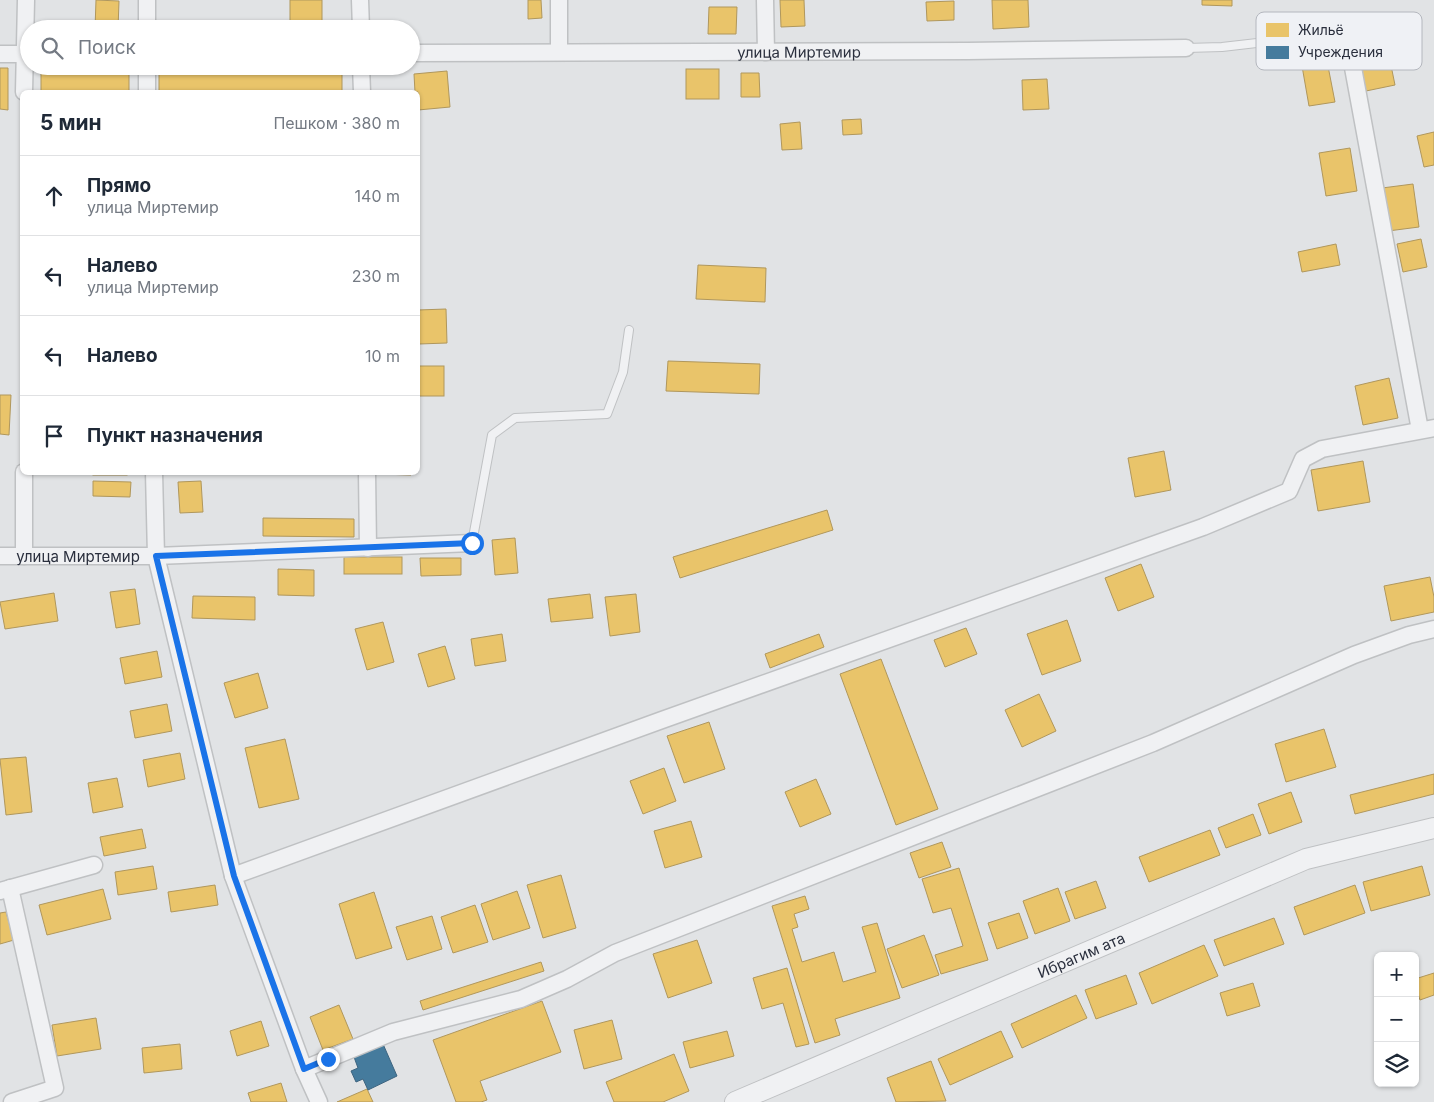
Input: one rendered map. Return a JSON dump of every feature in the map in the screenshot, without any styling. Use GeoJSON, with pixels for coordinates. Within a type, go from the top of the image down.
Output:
{"type":"FeatureCollection","features":[{"type":"Feature","properties":{"kind":"street"},"geometry":{"type":"LineString","coordinates":[[26,0],[26,20]]}},
{"type":"Feature","properties":{"kind":"street"},"geometry":{"type":"LineString","coordinates":[[146,0],[146,20]]}},
{"type":"Feature","properties":{"kind":"street"},"geometry":{"type":"LineString","coordinates":[[360,0],[360,20]]}},
{"type":"Feature","properties":{"kind":"street"},"geometry":{"type":"LineString","coordinates":[[559,0],[559,52]]}},
{"type":"Feature","properties":{"kind":"street"},"geometry":{"type":"LineString","coordinates":[[765,0],[766,52]]}},
{"type":"Feature","properties":{"kind":"street","name":"улица Миртемир"},"geometry":{"type":"LineString","coordinates":[[420,53],[968,51],[1186,48]]}},
{"type":"Feature","properties":{"kind":"street"},"geometry":{"type":"LineString","coordinates":[[0,54],[20,54]]}},
{"type":"Feature","properties":{"kind":"street"},"geometry":{"type":"LineString","coordinates":[[234,876],[690,710],[1203,527],[1289,490],[1303,459],[1322,449],[1427,429],[1354,70]]}},
{"type":"Feature","properties":{"kind":"street"},"geometry":{"type":"LineString","coordinates":[[24,90],[25,75]]}},
{"type":"Feature","properties":{"kind":"street"},"geometry":{"type":"LineString","coordinates":[[147,75],[147,90]]}},
{"type":"Feature","properties":{"kind":"street"},"geometry":{"type":"LineString","coordinates":[[361,75],[362,90]]}},
{"type":"Feature","properties":{"kind":"street"},"geometry":{"type":"LineString","coordinates":[[24,475],[24,556]]}},
{"type":"Feature","properties":{"kind":"street","name":"улица Миртемир"},"geometry":{"type":"LineString","coordinates":[[154,475],[156,556],[234,876],[304,1069],[319,1102]]}},
{"type":"Feature","properties":{"kind":"street"},"geometry":{"type":"LineString","coordinates":[[367,475],[368,548]]}},
{"type":"Feature","properties":{"kind":"street","name":"улица Миртемир"},"geometry":{"type":"LineString","coordinates":[[0,556],[156,556],[472,543]]}},
{"type":"Feature","properties":{"kind":"street"},"geometry":{"type":"LineString","coordinates":[[304,1069],[393,1032],[521,999],[615,953],[1153,743],[1354,655],[1409,635],[1434,629]]}},
{"type":"Feature","properties":{"kind":"street","name":"Ибрагим ата"},"geometry":{"type":"LineString","coordinates":[[735,1102],[1306,859],[1434,828]]}},
{"type":"Feature","properties":{"kind":"street"},"geometry":{"type":"LineString","coordinates":[[12,1102],[55,1088],[5,890],[94,866]]}},
{"type":"Feature","properties":{"kind":"lane"},"geometry":{"type":"LineString","coordinates":[[1186,48],[1222,47],[1256,43]]}},
{"type":"Feature","properties":{"kind":"lane"},"geometry":{"type":"LineString","coordinates":[[472,543],[492,435],[514,418],[607,414],[623,372],[629,330]]}},
{"type":"Feature","properties":{"kind":"building: Жильё"},"geometry":{"type":"Polygon","coordinates":[[[96,0],[119,1],[118,20],[95,20],[96,0]]]}},
{"type":"Feature","properties":{"kind":"building: Жильё"},"geometry":{"type":"Polygon","coordinates":[[[290,0],[322,0],[322,20],[290,20],[290,0]]]}},
{"type":"Feature","properties":{"kind":"building: Жильё"},"geometry":{"type":"Polygon","coordinates":[[[528,0],[541,0],[542,18],[528,19],[528,0]]]}},
{"type":"Feature","properties":{"kind":"building: Жильё"},"geometry":{"type":"Polygon","coordinates":[[[780,0],[804,0],[805,26],[781,27],[780,0]]]}},
{"type":"Feature","properties":{"kind":"building: Жильё"},"geometry":{"type":"Polygon","coordinates":[[[992,0],[1028,0],[1029,27],[993,29],[992,0]]]}},
{"type":"Feature","properties":{"kind":"building: Жильё"},"geometry":{"type":"Polygon","coordinates":[[[1202,0],[1232,0],[1232,6],[1202,5],[1202,0]]]}},
{"type":"Feature","properties":{"kind":"building: Жильё"},"geometry":{"type":"Polygon","coordinates":[[[954,1],[954,20],[927,21],[926,2],[954,1]]]}},
{"type":"Feature","properties":{"kind":"building: Жильё"},"geometry":{"type":"Polygon","coordinates":[[[709,7],[737,7],[736,34],[708,34],[709,7]]]}},
{"type":"Feature","properties":{"kind":"building: Жильё"},"geometry":{"type":"Polygon","coordinates":[[[0,68],[8,68],[8,110],[0,109],[0,68]]]}},
{"type":"Feature","properties":{"kind":"building: Жильё"},"geometry":{"type":"Polygon","coordinates":[[[686,69],[719,69],[719,99],[686,99],[686,69]]]}},
{"type":"Feature","properties":{"kind":"building: Жильё"},"geometry":{"type":"Polygon","coordinates":[[[1303,70],[1329,70],[1335,102],[1309,106],[1303,70]]]}},
{"type":"Feature","properties":{"kind":"building: Жильё"},"geometry":{"type":"Polygon","coordinates":[[[1362,70],[1392,70],[1395,85],[1366,91],[1362,70]]]}},
{"type":"Feature","properties":{"kind":"building: Жильё"},"geometry":{"type":"Polygon","coordinates":[[[447,71],[450,107],[420,110],[420,90],[415,90],[414,75],[447,71]]]}},
{"type":"Feature","properties":{"kind":"building: Жильё"},"geometry":{"type":"Polygon","coordinates":[[[741,73],[759,73],[760,97],[741,97],[741,73]]]}},
{"type":"Feature","properties":{"kind":"building: Жильё"},"geometry":{"type":"Polygon","coordinates":[[[41,75],[129,75],[129,90],[41,90],[41,75]]]}},
{"type":"Feature","properties":{"kind":"building: Жильё"},"geometry":{"type":"Polygon","coordinates":[[[159,75],[342,75],[342,90],[159,90],[159,75]]]}},
{"type":"Feature","properties":{"kind":"building: Жильё"},"geometry":{"type":"Polygon","coordinates":[[[1047,79],[1049,109],[1023,110],[1022,80],[1047,79]]]}},
{"type":"Feature","properties":{"kind":"building: Жильё"},"geometry":{"type":"Polygon","coordinates":[[[861,119],[862,134],[843,135],[842,120],[861,119]]]}},
{"type":"Feature","properties":{"kind":"building: Жильё"},"geometry":{"type":"Polygon","coordinates":[[[800,122],[802,149],[782,150],[780,124],[800,122]]]}},
{"type":"Feature","properties":{"kind":"building: Жильё"},"geometry":{"type":"Polygon","coordinates":[[[1434,132],[1434,165],[1424,167],[1417,136],[1434,132]]]}},
{"type":"Feature","properties":{"kind":"building: Жильё"},"geometry":{"type":"Polygon","coordinates":[[[1350,148],[1357,191],[1326,196],[1319,153],[1350,148]]]}},
{"type":"Feature","properties":{"kind":"building: Жильё"},"geometry":{"type":"Polygon","coordinates":[[[1413,184],[1419,227],[1388,231],[1382,188],[1413,184]]]}},
{"type":"Feature","properties":{"kind":"building: Жильё"},"geometry":{"type":"Polygon","coordinates":[[[1421,239],[1427,267],[1403,272],[1397,244],[1421,239]]]}},
{"type":"Feature","properties":{"kind":"building: Жильё"},"geometry":{"type":"Polygon","coordinates":[[[1336,244],[1340,265],[1302,272],[1298,252],[1336,244]]]}},
{"type":"Feature","properties":{"kind":"building: Жильё"},"geometry":{"type":"Polygon","coordinates":[[[698,265],[766,268],[765,302],[696,299],[698,265]]]}},
{"type":"Feature","properties":{"kind":"building: Жильё"},"geometry":{"type":"Polygon","coordinates":[[[446,309],[447,343],[420,344],[420,310],[446,309]]]}},
{"type":"Feature","properties":{"kind":"building: Жильё"},"geometry":{"type":"Polygon","coordinates":[[[668,361],[760,364],[759,394],[666,391],[668,361]]]}},
{"type":"Feature","properties":{"kind":"building: Жильё"},"geometry":{"type":"Polygon","coordinates":[[[420,366],[444,366],[444,396],[420,396],[420,366]]]}},
{"type":"Feature","properties":{"kind":"building: Жильё"},"geometry":{"type":"Polygon","coordinates":[[[1389,378],[1398,418],[1363,425],[1355,386],[1389,378]]]}},
{"type":"Feature","properties":{"kind":"building: Жильё"},"geometry":{"type":"Polygon","coordinates":[[[0,395],[11,395],[9,435],[0,434],[0,395]]]}},
{"type":"Feature","properties":{"kind":"building: Жильё"},"geometry":{"type":"Polygon","coordinates":[[[1164,451],[1171,490],[1135,497],[1128,458],[1164,451]]]}},
{"type":"Feature","properties":{"kind":"building: Жильё"},"geometry":{"type":"Polygon","coordinates":[[[1363,461],[1370,502],[1318,511],[1311,470],[1363,461]]]}},
{"type":"Feature","properties":{"kind":"building: Жильё"},"geometry":{"type":"Polygon","coordinates":[[[93,481],[131,482],[130,497],[93,496],[93,481]]]}},
{"type":"Feature","properties":{"kind":"building: Жильё"},"geometry":{"type":"Polygon","coordinates":[[[201,481],[203,512],[180,513],[178,482],[201,481]]]}},
{"type":"Feature","properties":{"kind":"building: Жильё"},"geometry":{"type":"Polygon","coordinates":[[[827,510],[833,530],[680,578],[673,557],[827,510]]]}},
{"type":"Feature","properties":{"kind":"building: Жильё"},"geometry":{"type":"Polygon","coordinates":[[[263,518],[354,519],[354,537],[263,536],[263,518]]]}},
{"type":"Feature","properties":{"kind":"building: Жильё"},"geometry":{"type":"Polygon","coordinates":[[[515,538],[518,573],[495,575],[492,540],[515,538]]]}},
{"type":"Feature","properties":{"kind":"building: Жильё"},"geometry":{"type":"Polygon","coordinates":[[[344,557],[402,557],[402,574],[344,574],[344,557]]]}},
{"type":"Feature","properties":{"kind":"building: Жильё"},"geometry":{"type":"Polygon","coordinates":[[[420,558],[461,558],[461,575],[421,576],[420,558]]]}},
{"type":"Feature","properties":{"kind":"building: Жильё"},"geometry":{"type":"Polygon","coordinates":[[[1141,564],[1154,597],[1118,611],[1105,578],[1141,564]]]}},
{"type":"Feature","properties":{"kind":"building: Жильё"},"geometry":{"type":"Polygon","coordinates":[[[278,569],[314,570],[314,596],[278,595],[278,569]]]}},
{"type":"Feature","properties":{"kind":"building: Жильё"},"geometry":{"type":"Polygon","coordinates":[[[1430,577],[1434,597],[1434,612],[1391,621],[1384,586],[1430,577]]]}},
{"type":"Feature","properties":{"kind":"building: Жильё"},"geometry":{"type":"Polygon","coordinates":[[[135,589],[140,624],[116,628],[110,592],[135,589]]]}},
{"type":"Feature","properties":{"kind":"building: Жильё"},"geometry":{"type":"Polygon","coordinates":[[[54,593],[58,621],[5,629],[0,602],[54,593]]]}},
{"type":"Feature","properties":{"kind":"building: Жильё"},"geometry":{"type":"Polygon","coordinates":[[[590,594],[593,618],[551,622],[548,599],[590,594]]]}},
{"type":"Feature","properties":{"kind":"building: Жильё"},"geometry":{"type":"Polygon","coordinates":[[[636,594],[640,632],[610,636],[605,597],[636,594]]]}},
{"type":"Feature","properties":{"kind":"building: Жильё"},"geometry":{"type":"Polygon","coordinates":[[[193,596],[255,597],[255,620],[192,618],[193,596]]]}},
{"type":"Feature","properties":{"kind":"building: Жильё"},"geometry":{"type":"Polygon","coordinates":[[[1067,620],[1081,661],[1042,675],[1027,634],[1067,620]]]}},
{"type":"Feature","properties":{"kind":"building: Жильё"},"geometry":{"type":"Polygon","coordinates":[[[383,622],[394,662],[367,670],[355,629],[383,622]]]}},
{"type":"Feature","properties":{"kind":"building: Жильё"},"geometry":{"type":"Polygon","coordinates":[[[966,628],[977,654],[945,667],[934,640],[966,628]]]}},
{"type":"Feature","properties":{"kind":"building: Жильё"},"geometry":{"type":"Polygon","coordinates":[[[502,634],[506,661],[475,666],[471,639],[502,634]]]}},
{"type":"Feature","properties":{"kind":"building: Жильё"},"geometry":{"type":"Polygon","coordinates":[[[819,634],[824,647],[770,668],[765,654],[819,634]]]}},
{"type":"Feature","properties":{"kind":"building: Жильё"},"geometry":{"type":"Polygon","coordinates":[[[445,646],[455,679],[428,687],[418,654],[445,646]]]}},
{"type":"Feature","properties":{"kind":"building: Жильё"},"geometry":{"type":"Polygon","coordinates":[[[157,651],[162,677],[125,684],[120,658],[157,651]]]}},
{"type":"Feature","properties":{"kind":"building: Жильё"},"geometry":{"type":"Polygon","coordinates":[[[881,659],[938,809],[896,825],[840,674],[881,659]]]}},
{"type":"Feature","properties":{"kind":"building: Жильё"},"geometry":{"type":"Polygon","coordinates":[[[258,673],[268,708],[235,718],[224,683],[258,673]]]}},
{"type":"Feature","properties":{"kind":"building: Жильё"},"geometry":{"type":"Polygon","coordinates":[[[1039,694],[1056,731],[1022,747],[1005,710],[1039,694]]]}},
{"type":"Feature","properties":{"kind":"building: Жильё"},"geometry":{"type":"Polygon","coordinates":[[[167,704],[172,731],[135,738],[130,711],[167,704]]]}},
{"type":"Feature","properties":{"kind":"building: Жильё"},"geometry":{"type":"Polygon","coordinates":[[[709,722],[725,769],[684,783],[667,736],[709,722]]]}},
{"type":"Feature","properties":{"kind":"building: Жильё"},"geometry":{"type":"Polygon","coordinates":[[[1324,729],[1336,767],[1286,782],[1275,744],[1324,729]]]}},
{"type":"Feature","properties":{"kind":"building: Жильё"},"geometry":{"type":"Polygon","coordinates":[[[285,739],[299,799],[259,808],[245,748],[285,739]]]}},
{"type":"Feature","properties":{"kind":"building: Жильё"},"geometry":{"type":"Polygon","coordinates":[[[180,753],[185,779],[148,787],[143,760],[180,753]]]}},
{"type":"Feature","properties":{"kind":"building: Жильё"},"geometry":{"type":"Polygon","coordinates":[[[26,757],[32,812],[6,815],[0,759],[26,757]]]}},
{"type":"Feature","properties":{"kind":"building: Жильё"},"geometry":{"type":"Polygon","coordinates":[[[664,768],[676,801],[643,814],[630,781],[664,768]]]}},
{"type":"Feature","properties":{"kind":"building: Жильё"},"geometry":{"type":"Polygon","coordinates":[[[1434,774],[1434,794],[1355,814],[1350,795],[1434,774]]]}},
{"type":"Feature","properties":{"kind":"building: Жильё"},"geometry":{"type":"Polygon","coordinates":[[[117,778],[123,807],[93,813],[88,783],[117,778]]]}},
{"type":"Feature","properties":{"kind":"building: Жильё"},"geometry":{"type":"Polygon","coordinates":[[[816,779],[831,814],[800,827],[785,792],[816,779]]]}},
{"type":"Feature","properties":{"kind":"building: Жильё"},"geometry":{"type":"Polygon","coordinates":[[[1291,792],[1302,822],[1269,834],[1258,804],[1291,792]]]}},
{"type":"Feature","properties":{"kind":"building: Жильё"},"geometry":{"type":"Polygon","coordinates":[[[1253,814],[1261,835],[1226,848],[1218,828],[1253,814]]]}},
{"type":"Feature","properties":{"kind":"building: Жильё"},"geometry":{"type":"Polygon","coordinates":[[[691,821],[702,857],[665,868],[654,831],[691,821]]]}},
{"type":"Feature","properties":{"kind":"building: Жильё"},"geometry":{"type":"Polygon","coordinates":[[[142,829],[146,848],[104,856],[100,837],[142,829]]]}},
{"type":"Feature","properties":{"kind":"building: Жильё"},"geometry":{"type":"Polygon","coordinates":[[[1210,830],[1220,855],[1149,882],[1139,857],[1210,830]]]}},
{"type":"Feature","properties":{"kind":"building: Жильё"},"geometry":{"type":"Polygon","coordinates":[[[942,842],[951,867],[919,878],[910,853],[942,842]]]}},
{"type":"Feature","properties":{"kind":"building: Жильё"},"geometry":{"type":"Polygon","coordinates":[[[153,866],[157,889],[118,895],[115,872],[153,866]]]}},
{"type":"Feature","properties":{"kind":"building: Жильё"},"geometry":{"type":"Polygon","coordinates":[[[1422,866],[1430,895],[1371,911],[1363,882],[1422,866]]]}},
{"type":"Feature","properties":{"kind":"building: Жильё"},"geometry":{"type":"Polygon","coordinates":[[[959,868],[988,960],[941,974],[935,955],[963,946],[951,908],[933,913],[922,879],[959,868]]]}},
{"type":"Feature","properties":{"kind":"building: Жильё"},"geometry":{"type":"Polygon","coordinates":[[[561,875],[576,928],[543,938],[527,885],[561,875]]]}},
{"type":"Feature","properties":{"kind":"building: Жильё"},"geometry":{"type":"Polygon","coordinates":[[[1096,881],[1106,908],[1075,919],[1065,892],[1096,881]]]}},
{"type":"Feature","properties":{"kind":"building: Жильё"},"geometry":{"type":"Polygon","coordinates":[[[215,885],[218,905],[171,912],[168,892],[215,885]]]}},
{"type":"Feature","properties":{"kind":"building: Жильё"},"geometry":{"type":"Polygon","coordinates":[[[1355,885],[1365,913],[1304,935],[1294,907],[1355,885]]]}},
{"type":"Feature","properties":{"kind":"building: Жильё"},"geometry":{"type":"Polygon","coordinates":[[[1058,888],[1070,921],[1035,934],[1023,901],[1058,888]]]}},
{"type":"Feature","properties":{"kind":"building: Жильё"},"geometry":{"type":"Polygon","coordinates":[[[103,889],[111,919],[47,935],[39,905],[103,889]]]}},
{"type":"Feature","properties":{"kind":"building: Жильё"},"geometry":{"type":"Polygon","coordinates":[[[517,891],[530,928],[493,940],[481,904],[517,891]]]}},
{"type":"Feature","properties":{"kind":"building: Жильё"},"geometry":{"type":"Polygon","coordinates":[[[374,892],[392,948],[356,959],[339,904],[374,892]]]}},
{"type":"Feature","properties":{"kind":"building: Жильё"},"geometry":{"type":"Polygon","coordinates":[[[805,896],[809,909],[794,914],[798,927],[792,929],[802,962],[834,952],[843,982],[876,972],[862,927],[877,923],[900,998],[835,1019],[840,1035],[815,1043],[772,906],[805,896]]]}},
{"type":"Feature","properties":{"kind":"building: Жильё"},"geometry":{"type":"Polygon","coordinates":[[[475,905],[488,942],[453,953],[441,917],[475,905]]]}},
{"type":"Feature","properties":{"kind":"building: Жильё"},"geometry":{"type":"Polygon","coordinates":[[[6,912],[14,940],[0,944],[0,913],[6,912]]]}},
{"type":"Feature","properties":{"kind":"building: Жильё"},"geometry":{"type":"Polygon","coordinates":[[[1019,913],[1028,938],[997,949],[988,923],[1019,913]]]}},
{"type":"Feature","properties":{"kind":"building: Жильё"},"geometry":{"type":"Polygon","coordinates":[[[432,916],[442,949],[407,960],[396,927],[432,916]]]}},
{"type":"Feature","properties":{"kind":"building: Жильё"},"geometry":{"type":"Polygon","coordinates":[[[1274,918],[1284,944],[1224,966],[1214,940],[1274,918]]]}},
{"type":"Feature","properties":{"kind":"building: Жильё"},"geometry":{"type":"Polygon","coordinates":[[[924,935],[939,975],[902,988],[887,949],[924,935]]]}},
{"type":"Feature","properties":{"kind":"building: Жильё"},"geometry":{"type":"Polygon","coordinates":[[[697,940],[712,983],[668,998],[653,954],[697,940]]]}},
{"type":"Feature","properties":{"kind":"building: Жильё"},"geometry":{"type":"Polygon","coordinates":[[[1204,945],[1218,976],[1152,1004],[1139,973],[1204,945]]]}},
{"type":"Feature","properties":{"kind":"building: Жильё"},"geometry":{"type":"Polygon","coordinates":[[[541,962],[544,971],[423,1010],[420,1001],[541,962]]]}},
{"type":"Feature","properties":{"kind":"building: Жильё"},"geometry":{"type":"Polygon","coordinates":[[[787,968],[809,1044],[796,1047],[783,1003],[762,1009],[753,978],[787,968]]]}},
{"type":"Feature","properties":{"kind":"building: Жильё"},"geometry":{"type":"Polygon","coordinates":[[[1434,973],[1434,995],[1420,1000],[1419,978],[1434,973]]]}},
{"type":"Feature","properties":{"kind":"building: Жильё"},"geometry":{"type":"Polygon","coordinates":[[[1126,975],[1137,1004],[1096,1019],[1085,990],[1126,975]]]}},
{"type":"Feature","properties":{"kind":"building: Жильё"},"geometry":{"type":"Polygon","coordinates":[[[1253,983],[1260,1006],[1227,1016],[1220,993],[1253,983]]]}},
{"type":"Feature","properties":{"kind":"building: Жильё"},"geometry":{"type":"Polygon","coordinates":[[[1076,995],[1087,1018],[1022,1048],[1011,1024],[1076,995]]]}},
{"type":"Feature","properties":{"kind":"building: Жильё"},"geometry":{"type":"Polygon","coordinates":[[[542,1001],[561,1052],[480,1081],[487,1100],[481,1102],[456,1102],[433,1040],[542,1001]]]}},
{"type":"Feature","properties":{"kind":"building: Жильё"},"geometry":{"type":"Polygon","coordinates":[[[339,1005],[353,1039],[323,1050],[310,1017],[339,1005]]]}},
{"type":"Feature","properties":{"kind":"building: Жильё"},"geometry":{"type":"Polygon","coordinates":[[[96,1018],[101,1049],[57,1056],[52,1025],[96,1018]]]}},
{"type":"Feature","properties":{"kind":"building: Жильё"},"geometry":{"type":"Polygon","coordinates":[[[612,1020],[622,1059],[584,1069],[574,1030],[612,1020]]]}},
{"type":"Feature","properties":{"kind":"building: Жильё"},"geometry":{"type":"Polygon","coordinates":[[[261,1021],[269,1046],[237,1056],[230,1031],[261,1021]]]}},
{"type":"Feature","properties":{"kind":"building: Жильё"},"geometry":{"type":"Polygon","coordinates":[[[727,1031],[734,1056],[690,1068],[683,1042],[727,1031]]]}},
{"type":"Feature","properties":{"kind":"building: Жильё"},"geometry":{"type":"Polygon","coordinates":[[[1001,1031],[1013,1057],[950,1085],[938,1059],[1001,1031]]]}},
{"type":"Feature","properties":{"kind":"building: Жильё"},"geometry":{"type":"Polygon","coordinates":[[[180,1044],[182,1069],[144,1073],[142,1048],[180,1044]]]}},
{"type":"Feature","properties":{"kind":"building: Жильё"},"geometry":{"type":"Polygon","coordinates":[[[674,1054],[689,1091],[663,1102],[614,1102],[606,1082],[674,1054]]]}},
{"type":"Feature","properties":{"kind":"building: Жильё"},"geometry":{"type":"Polygon","coordinates":[[[931,1061],[946,1101],[896,1102],[887,1078],[931,1061]]]}},
{"type":"Feature","properties":{"kind":"building: Жильё"},"geometry":{"type":"Polygon","coordinates":[[[281,1083],[287,1102],[251,1102],[248,1093],[281,1083]]]}},
{"type":"Feature","properties":{"kind":"building: Жильё"},"geometry":{"type":"Polygon","coordinates":[[[367,1089],[373,1102],[337,1102],[367,1089]]]}},
{"type":"Feature","properties":{"kind":"building: Учреждения"},"geometry":{"type":"Polygon","coordinates":[[[383,1044],[397,1076],[368,1090],[363,1079],[356,1082],[351,1071],[358,1068],[354,1057],[383,1044]]]}},
{"type":"Feature","properties":{"kind":"route"},"geometry":{"type":"LineString","coordinates":[[328,1059],[304,1069],[234,876],[156,556],[472,543]]}}]}
